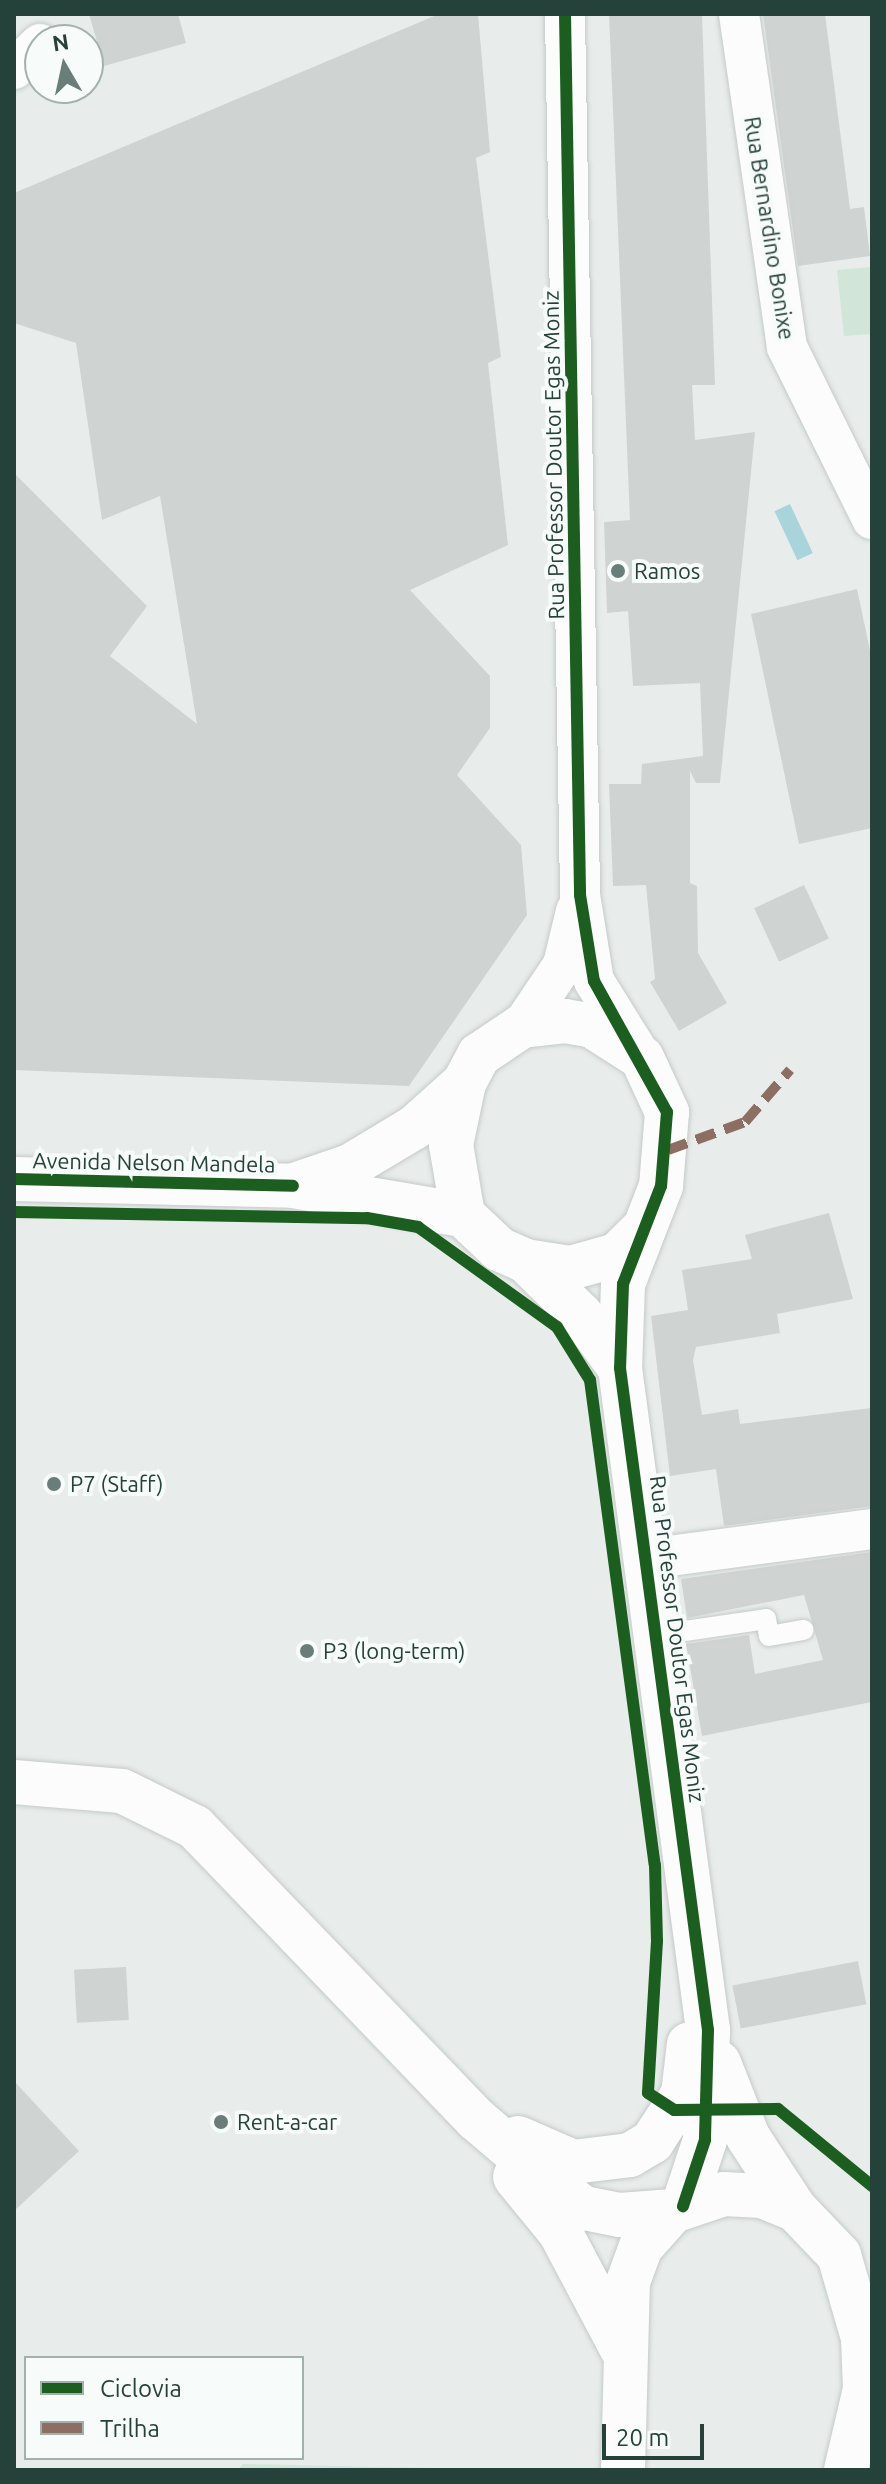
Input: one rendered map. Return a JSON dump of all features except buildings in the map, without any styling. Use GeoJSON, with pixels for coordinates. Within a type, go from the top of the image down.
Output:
{"type":"FeatureCollection","features":[{"type":"Feature","properties":{"kind":"street","name":"Rua Professor Doutor Egas Moniz"},"geometry":{"type":"LineString","coordinates":[[565,14],[580,895]]}},
{"type":"Feature","properties":{"kind":"street","name":"Rua Bernardino Bonixe"},"geometry":{"type":"LineString","coordinates":[[739,14],[787,347],[872,519]]}},
{"type":"Feature","properties":{"kind":"street"},"geometry":{"type":"LineString","coordinates":[[463,1215],[451,1145],[464,1083],[479,1055],[522,1026],[563,965],[580,895]]}},
{"type":"Feature","properties":{"kind":"street"},"geometry":{"type":"LineString","coordinates":[[293,1186],[463,1215],[499,1249],[526,1261],[570,1268],[617,1255],[643,1229],[668,1150],[667,1112],[642,1058],[594,981],[580,895]]}},
{"type":"Feature","properties":{"kind":"street"},"geometry":{"type":"LineString","coordinates":[[522,1026],[565,1021],[592,1026],[642,1058]]}},
{"type":"Feature","properties":{"kind":"street"},"geometry":{"type":"LineString","coordinates":[[293,1186],[350,1166],[415,1127],[464,1083]]}},
{"type":"Feature","properties":{"kind":"street","name":"Avenida Nelson Mandela"},"geometry":{"type":"LineString","coordinates":[[14,1179],[293,1186]]}},
{"type":"Feature","properties":{"kind":"street","name":"Rua Professor Doutor Egas Moniz"},"geometry":{"type":"LineString","coordinates":[[643,1229],[623,1284],[620,1368],[658,1635],[699,1968]]}},
{"type":"Feature","properties":{"kind":"street"},"geometry":{"type":"LineString","coordinates":[[526,1261],[581,1315],[620,1368]]}},
{"type":"Feature","properties":{"kind":"street"},"geometry":{"type":"LineString","coordinates":[[647,1559],[872,1529]]}},
{"type":"Feature","properties":{"kind":"street"},"geometry":{"type":"LineString","coordinates":[[14,1782],[122,1791],[195,1827],[476,2119],[584,2208],[620,2215],[678,2208],[724,2194],[762,2196],[795,2209]]}},
{"type":"Feature","properties":{"kind":"street"},"geometry":{"type":"LineString","coordinates":[[476,2119],[573,2162],[603,2163],[652,2142],[683,2094],[699,1968]]}},
{"type":"Feature","properties":{"kind":"street"},"geometry":{"type":"LineString","coordinates":[[623,2470],[623,2350],[628,2282],[641,2247],[678,2208],[705,2140],[708,2030],[699,1968]]}},
{"type":"Feature","properties":{"kind":"street"},"geometry":{"type":"LineString","coordinates":[[708,2030],[748,2137],[795,2209],[839,2255],[855,2296],[865,2389],[848,2469]]}},
{"type":"Feature","properties":{"kind":"street"},"geometry":{"type":"LineString","coordinates":[[476,2119],[560,2232],[623,2350]]}},
{"type":"Feature","properties":{"kind":"lane"},"geometry":{"type":"LineString","coordinates":[[658,1635],[766,1619],[769,1636],[803,1630]]}},
{"type":"Feature","properties":{"kind":"green space"},"geometry":{"type":"Polygon","coordinates":[[[872,267],[872,334],[844,336],[837,270],[872,267]]]}},
{"type":"Feature","properties":{"kind":"green space"},"geometry":{"type":"Polygon","coordinates":[[[243,2464],[530,2470],[237,2470],[243,2464]]]}},
{"type":"Feature","properties":{"kind":"water"},"geometry":{"type":"Polygon","coordinates":[[[790,504],[813,553],[797,560],[775,511],[790,504]]]}},
{"type":"Feature","properties":{"kind":"marked path"},"geometry":{"type":"LineString","coordinates":[[668,1150],[745,1122],[790,1070]]}},
{"type":"Feature","properties":{"kind":"cycle path"},"geometry":{"type":"LineString","coordinates":[[565,14],[580,895],[594,981],[667,1112],[661,1186],[623,1284],[620,1368],[708,2030],[705,2140],[683,2206]]}},
{"type":"Feature","properties":{"kind":"cycle path"},"geometry":{"type":"LineString","coordinates":[[14,1179],[293,1186]]}},
{"type":"Feature","properties":{"kind":"cycle path"},"geometry":{"type":"LineString","coordinates":[[14,1212],[367,1218],[418,1227],[557,1327],[590,1380],[655,1865],[657,1941],[648,2093],[674,2110],[778,2109],[872,2186]]}},
{"type":"Feature","properties":{"kind":"place","name":"Ramos"},"geometry":{"type":"Point","coordinates":[618,571]}},
{"type":"Feature","properties":{"kind":"place","name":"P7 (Staff)"},"geometry":{"type":"Point","coordinates":[54,1484]}},
{"type":"Feature","properties":{"kind":"place","name":"P3 (long-term)"},"geometry":{"type":"Point","coordinates":[307,1651]}},
{"type":"Feature","properties":{"kind":"place","name":"Rent-a-car"},"geometry":{"type":"Point","coordinates":[221,2122]}}]}
